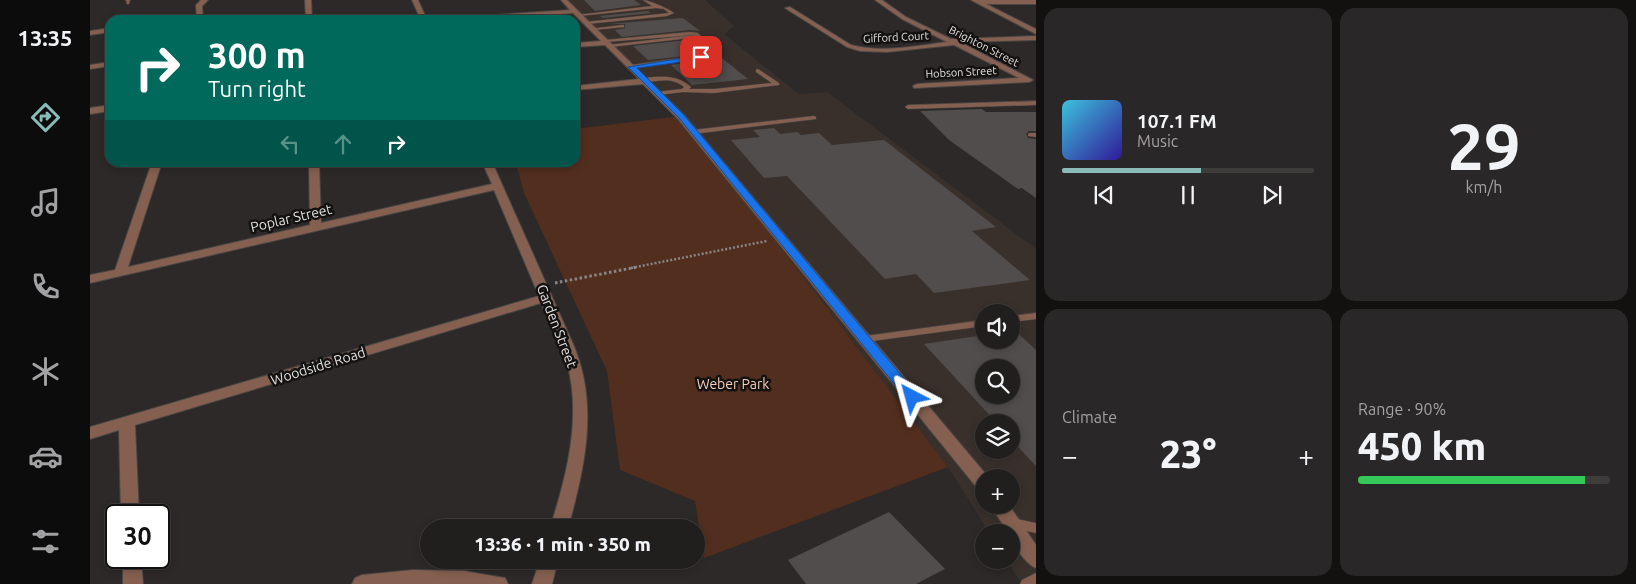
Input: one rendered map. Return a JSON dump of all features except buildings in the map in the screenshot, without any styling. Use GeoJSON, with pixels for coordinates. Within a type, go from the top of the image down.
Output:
{"type":"FeatureCollection","features":[{"type":"Feature","properties":{"kind":"street"},"geometry":{"type":"LineString","coordinates":[[200,15],[199,5],[204,0]]}},
{"type":"Feature","properties":{"kind":"street"},"geometry":{"type":"LineString","coordinates":[[308,0],[309,15]]}},
{"type":"Feature","properties":{"kind":"street"},"geometry":{"type":"LineString","coordinates":[[415,0],[422,15]]}},
{"type":"Feature","properties":{"kind":"street"},"geometry":{"type":"LineString","coordinates":[[564,0],[580,15]]}},
{"type":"Feature","properties":{"kind":"street","name":"Brighton Street"},"geometry":{"type":"LineString","coordinates":[[878,0],[904,18],[1032,80]]}},
{"type":"Feature","properties":{"kind":"street"},"geometry":{"type":"LineString","coordinates":[[976,1],[1036,2]]}},
{"type":"Feature","properties":{"kind":"street"},"geometry":{"type":"LineString","coordinates":[[976,1],[1036,32]]}},
{"type":"Feature","properties":{"kind":"street","name":"Gifford Court"},"geometry":{"type":"LineString","coordinates":[[788,8],[863,54],[954,42],[1036,38]]}},
{"type":"Feature","properties":{"kind":"street"},"geometry":{"type":"LineString","coordinates":[[580,15],[694,132],[975,473]]}},
{"type":"Feature","properties":{"kind":"street"},"geometry":{"type":"LineString","coordinates":[[580,19],[584,19]]}},
{"type":"Feature","properties":{"kind":"street"},"geometry":{"type":"LineString","coordinates":[[90,33],[105,31]]}},
{"type":"Feature","properties":{"kind":"street"},"geometry":{"type":"LineString","coordinates":[[580,46],[608,43]]}},
{"type":"Feature","properties":{"kind":"street"},"geometry":{"type":"LineString","coordinates":[[90,67],[105,65]]}},
{"type":"Feature","properties":{"kind":"street","name":"Hobson Street"},"geometry":{"type":"LineString","coordinates":[[917,86],[1032,80]]}},
{"type":"Feature","properties":{"kind":"street"},"geometry":{"type":"LineString","coordinates":[[580,88],[645,81]]}},
{"type":"Feature","properties":{"kind":"street"},"geometry":{"type":"LineString","coordinates":[[90,111],[105,109]]}},
{"type":"Feature","properties":{"kind":"street"},"geometry":{"type":"LineString","coordinates":[[120,272],[155,167]]}},
{"type":"Feature","properties":{"kind":"street"},"geometry":{"type":"LineString","coordinates":[[314,167],[316,228]]}},
{"type":"Feature","properties":{"kind":"street","name":"Garden Street"},"geometry":{"type":"LineString","coordinates":[[489,167],[566,340],[574,365],[579,396],[579,437],[571,491],[562,519]]}},
{"type":"Feature","properties":{"kind":"street","name":"Poplar Street"},"geometry":{"type":"LineString","coordinates":[[90,279],[498,186]]}},
{"type":"Feature","properties":{"kind":"street","name":"Woodside Road"},"geometry":{"type":"LineString","coordinates":[[90,433],[544,292]]}},
{"type":"Feature","properties":{"kind":"street"},"geometry":{"type":"LineString","coordinates":[[127,423],[130,504]]}},
{"type":"Feature","properties":{"kind":"street"},"geometry":{"type":"LineString","coordinates":[[1005,514],[1036,560]]}},
{"type":"Feature","properties":{"kind":"street"},"geometry":{"type":"LineString","coordinates":[[132,569],[133,584]]}},
{"type":"Feature","properties":{"kind":"street"},"geometry":{"type":"LineString","coordinates":[[542,584],[546,569]]}},
{"type":"Feature","properties":{"kind":"street"},"geometry":{"type":"LineString","coordinates":[[362,584],[388,579],[442,578],[498,584]]}},
{"type":"Feature","properties":{"kind":"lane"},"geometry":{"type":"LineString","coordinates":[[645,0],[656,7]]}},
{"type":"Feature","properties":{"kind":"lane"},"geometry":{"type":"LineString","coordinates":[[656,7],[665,8],[672,13],[610,20],[584,19],[601,13],[656,7]]}},
{"type":"Feature","properties":{"kind":"lane"},"geometry":{"type":"LineString","coordinates":[[601,13],[606,14],[610,20]]}},
{"type":"Feature","properties":{"kind":"lane"},"geometry":{"type":"LineString","coordinates":[[584,19],[622,26]]}},
{"type":"Feature","properties":{"kind":"lane"},"geometry":{"type":"LineString","coordinates":[[690,33],[699,36],[608,43],[690,33]]}},
{"type":"Feature","properties":{"kind":"lane"},"geometry":{"type":"LineString","coordinates":[[632,67],[701,57]]}},
{"type":"Feature","properties":{"kind":"lane"},"geometry":{"type":"LineString","coordinates":[[658,93],[685,88],[714,91],[777,84],[758,71]]}},
{"type":"Feature","properties":{"kind":"lane"},"geometry":{"type":"LineString","coordinates":[[645,81],[668,78],[680,80],[685,88]]}},
{"type":"Feature","properties":{"kind":"lane"},"geometry":{"type":"LineString","coordinates":[[908,107],[1036,103]]}},
{"type":"Feature","properties":{"kind":"lane"},"geometry":{"type":"LineString","coordinates":[[694,132],[814,118]]}},
{"type":"Feature","properties":{"kind":"lane"},"geometry":{"type":"LineString","coordinates":[[1020,318],[1036,316]]}},
{"type":"Feature","properties":{"kind":"lane"},"geometry":{"type":"LineString","coordinates":[[865,339],[975,324]]}},
{"type":"Feature","properties":{"kind":"lane"},"geometry":{"type":"LineString","coordinates":[[1011,523],[1036,528]]}},
{"type":"Feature","properties":{"kind":"lane"},"geometry":{"type":"LineString","coordinates":[[1026,584],[1036,579]]}},
{"type":"Feature","properties":{"kind":"path"},"geometry":{"type":"LineString","coordinates":[[544,292],[782,239]]}},
{"type":"Feature","properties":{"kind":"shaded area"},"geometry":{"type":"Polygon","coordinates":[[[564,0],[705,0],[734,26],[724,34],[799,94],[827,92],[1036,249],[1036,584],[1022,584],[1012,569],[1020,569],[1020,524],[984,524],[978,514],[1020,514],[1020,469],[975,469],[975,510],[948,467],[681,116],[564,0]]]}},
{"type":"Feature","properties":{"kind":"green space","name":"Weber Park"},"geometry":{"type":"Polygon","coordinates":[[[681,116],[948,467],[705,558],[705,519],[698,519],[695,501],[620,470],[607,371],[524,193],[517,167],[580,167],[580,128],[681,116]]]}},
{"type":"Feature","properties":{"kind":"route"},"geometry":{"type":"LineString","coordinates":[[701,57],[632,67],[681,116],[912,397]]}}]}
